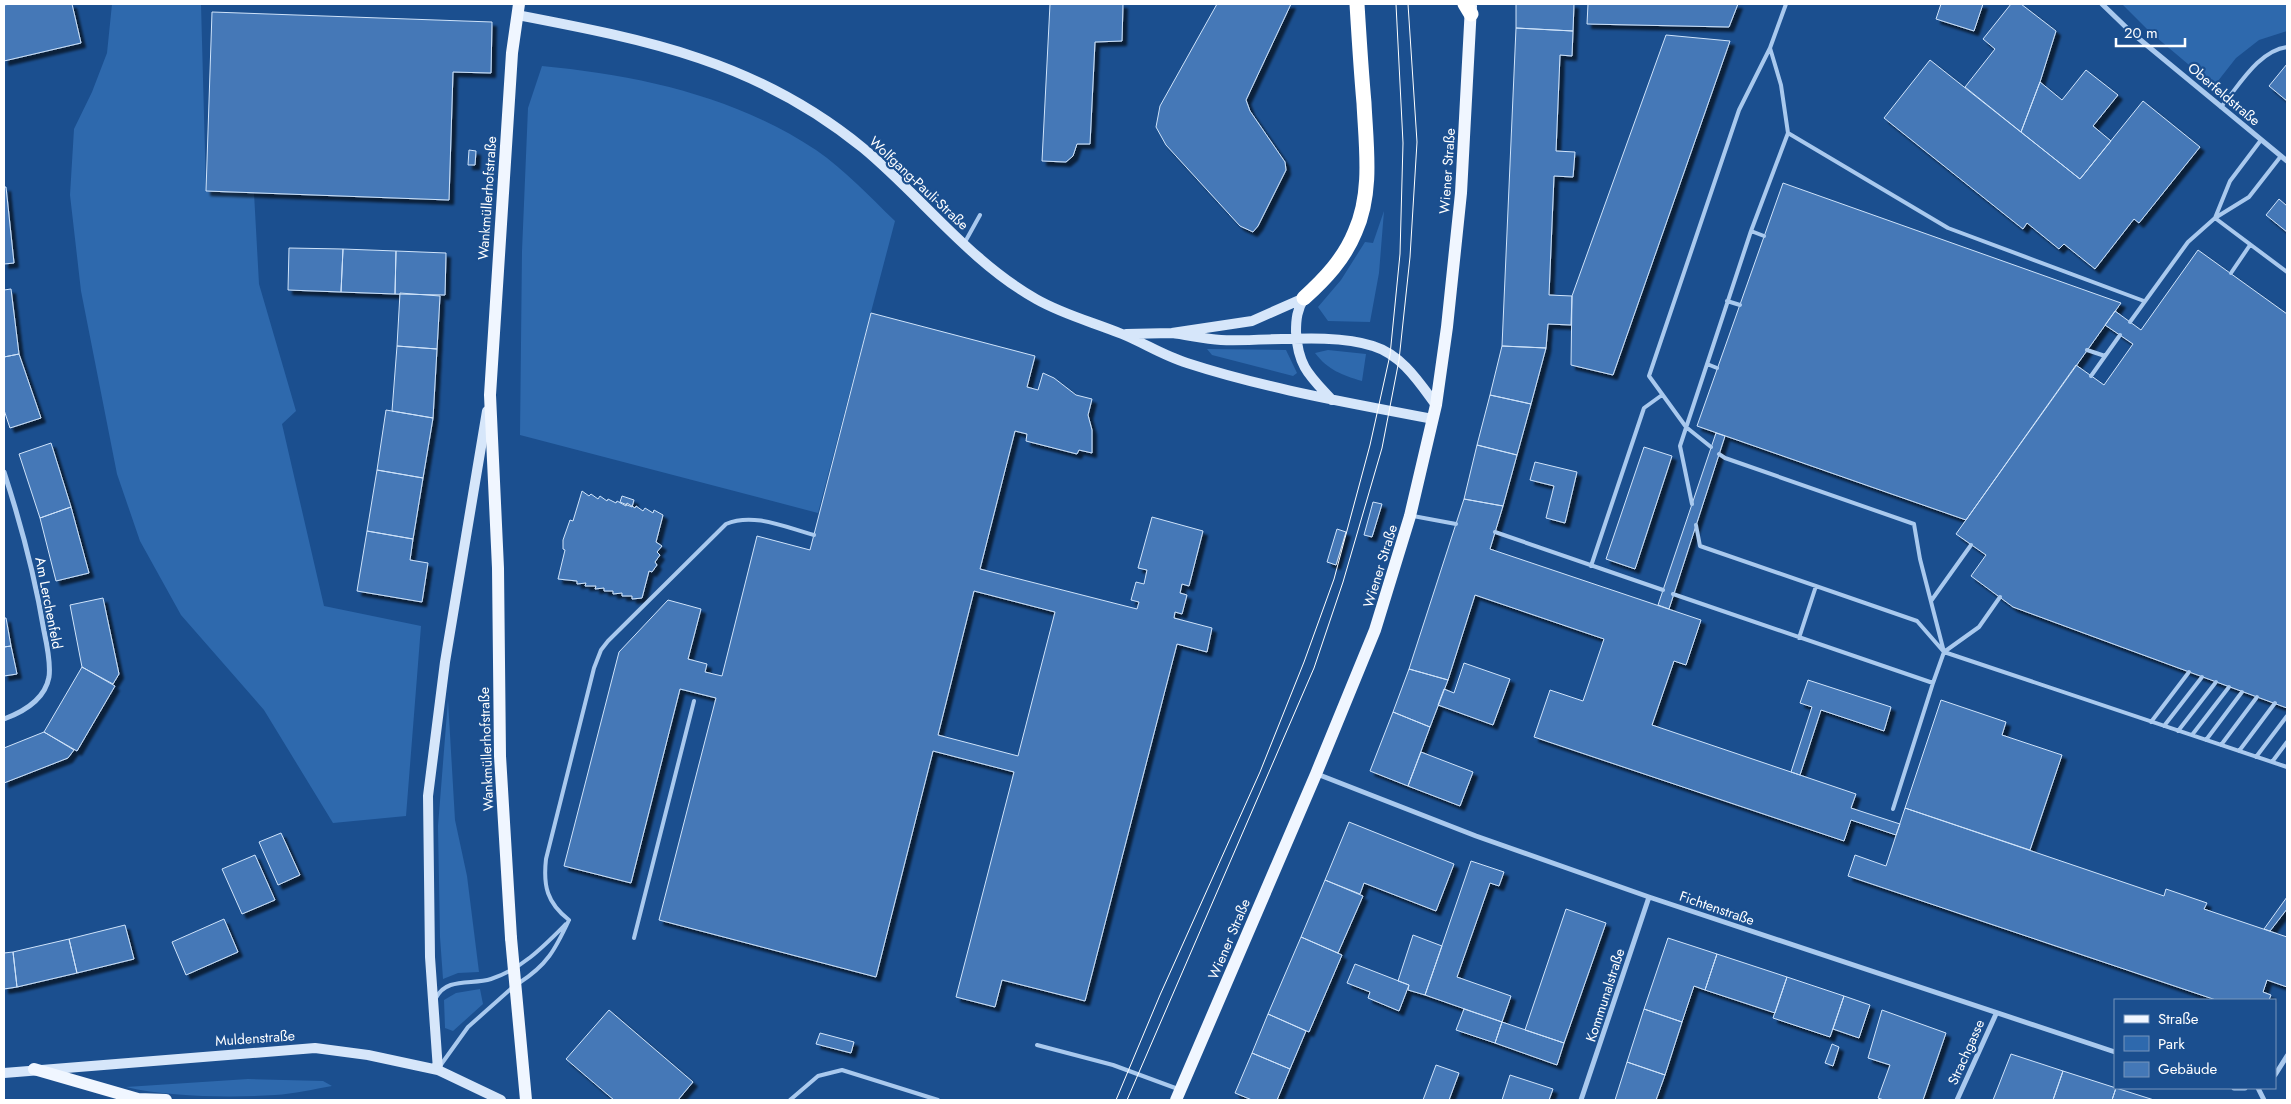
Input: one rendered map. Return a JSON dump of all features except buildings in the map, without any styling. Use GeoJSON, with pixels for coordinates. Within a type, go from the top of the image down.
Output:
{"type":"FeatureCollection","features":[{"type":"Feature","properties":{"kind":"highway"},"geometry":{"type":"LineString","coordinates":[[1304,298],[1324,281],[1341,259],[1356,231],[1364,203],[1368,164],[1357,4]]}},
{"type":"Feature","properties":{"kind":"main road","name":"Wiener Straße"},"geometry":{"type":"LineString","coordinates":[[1178,1095],[1316,774],[1375,630],[1410,516],[1436,404],[1447,327],[1461,193],[1469,7]]}},
{"type":"Feature","properties":{"kind":"main road","name":"Wolfgang-Pauli-Straße"},"geometry":{"type":"LineString","coordinates":[[518,9],[642,40],[717,64],[765,84],[830,122],[889,170],[964,244],[1006,281],[1064,314],[1124,334],[1164,355],[1190,364],[1332,400],[1433,419]]}},
{"type":"Feature","properties":{"kind":"main road","name":"Wankmüllerhofstraße"},"geometry":{"type":"LineString","coordinates":[[518,9],[512,53],[499,226],[490,395],[498,568],[500,756],[512,938],[526,1100]]}},
{"type":"Feature","properties":{"kind":"main road","name":"Wolfgang-Pauli-Straße"},"geometry":{"type":"LineString","coordinates":[[1124,334],[1172,333],[1252,322],[1304,298]]}},
{"type":"Feature","properties":{"kind":"main road"},"geometry":{"type":"LineString","coordinates":[[1304,298],[1298,309],[1297,340],[1299,357],[1306,371],[1332,400]]}},
{"type":"Feature","properties":{"kind":"main road","name":"Wolfgang-Pauli-Straße"},"geometry":{"type":"LineString","coordinates":[[1172,333],[1220,340],[1344,340],[1373,346],[1404,365],[1436,404]]}},
{"type":"Feature","properties":{"kind":"main road","name":"Wankmüllerhofstraße"},"geometry":{"type":"LineString","coordinates":[[438,1070],[432,1006],[428,796],[445,662],[490,395]]}},
{"type":"Feature","properties":{"kind":"main road","name":"Muldenstraße"},"geometry":{"type":"LineString","coordinates":[[4,1073],[315,1048],[368,1055],[438,1070],[501,1100]]}},
{"type":"Feature","properties":{"kind":"main road"},"geometry":{"type":"LineString","coordinates":[[34,1070],[138,1098],[166,1100]]}},
{"type":"Feature","properties":{"kind":"street","name":"Oberfeldstraße"},"geometry":{"type":"LineString","coordinates":[[2102,4],[2132,33],[2287,162]]}},
{"type":"Feature","properties":{"kind":"street","name":"Am Lerchenfeld"},"geometry":{"type":"LineString","coordinates":[[4,472],[37,590],[47,649],[49,676],[39,697],[26,709],[4,719]]}},
{"type":"Feature","properties":{"kind":"street","name":"Fichtenstraße"},"geometry":{"type":"LineString","coordinates":[[1316,774],[1476,836],[1649,897],[2114,1052]]}},
{"type":"Feature","properties":{"kind":"street","name":"Kommunalstraße"},"geometry":{"type":"LineString","coordinates":[[1581,1100],[1649,897]]}},
{"type":"Feature","properties":{"kind":"street","name":"Strachgasse"},"geometry":{"type":"LineString","coordinates":[[1957,1100],[1996,1014]]}},
{"type":"Feature","properties":{"kind":"street"},"geometry":{"type":"LineString","coordinates":[[2276,1073],[2287,1056]]}},
{"type":"Feature","properties":{"kind":"lane"},"geometry":{"type":"LineString","coordinates":[[1711,447],[1686,427],[1649,376],[1739,110],[1770,48],[1786,4]]}},
{"type":"Feature","properties":{"kind":"lane"},"geometry":{"type":"LineString","coordinates":[[2221,107],[2262,58],[2277,48],[2287,47]]}},
{"type":"Feature","properties":{"kind":"lane"},"geometry":{"type":"LineString","coordinates":[[1692,504],[1680,446],[1751,231],[1788,133],[1781,85],[1770,48]]}},
{"type":"Feature","properties":{"kind":"lane"},"geometry":{"type":"LineString","coordinates":[[1788,133],[1948,228],[2144,301]]}},
{"type":"Feature","properties":{"kind":"lane"},"geometry":{"type":"LineString","coordinates":[[2215,218],[2230,181],[2262,140]]}},
{"type":"Feature","properties":{"kind":"lane"},"geometry":{"type":"LineString","coordinates":[[2130,322],[2188,242],[2215,218],[2249,197],[2280,156]]}},
{"type":"Feature","properties":{"kind":"lane"},"geometry":{"type":"LineString","coordinates":[[964,244],[980,215]]}},
{"type":"Feature","properties":{"kind":"lane"},"geometry":{"type":"LineString","coordinates":[[2215,218],[2287,272]]}},
{"type":"Feature","properties":{"kind":"lane"},"geometry":{"type":"LineString","coordinates":[[1751,231],[1764,236]]}},
{"type":"Feature","properties":{"kind":"lane"},"geometry":{"type":"LineString","coordinates":[[2230,273],[2250,245]]}},
{"type":"Feature","properties":{"kind":"lane"},"geometry":{"type":"LineString","coordinates":[[1727,301],[1740,306]]}},
{"type":"Feature","properties":{"kind":"lane"},"geometry":{"type":"LineString","coordinates":[[2091,376],[2120,335]]}},
{"type":"Feature","properties":{"kind":"lane"},"geometry":{"type":"LineString","coordinates":[[2087,350],[2105,356]]}},
{"type":"Feature","properties":{"kind":"lane"},"geometry":{"type":"LineString","coordinates":[[1707,364],[1717,368]]}},
{"type":"Feature","properties":{"kind":"lane"},"geometry":{"type":"LineString","coordinates":[[1591,566],[1644,408],[1662,395]]}},
{"type":"Feature","properties":{"kind":"lane"},"geometry":{"type":"LineString","coordinates":[[1719,454],[1914,524],[1920,559],[1944,652],[1893,809]]}},
{"type":"Feature","properties":{"kind":"lane"},"geometry":{"type":"LineString","coordinates":[[1410,516],[1456,524]]}},
{"type":"Feature","properties":{"kind":"lane"},"geometry":{"type":"LineString","coordinates":[[569,920],[556,910],[547,892],[546,859],[594,668],[601,650],[614,634],[726,524],[738,519],[757,520],[814,535]]}},
{"type":"Feature","properties":{"kind":"lane"},"geometry":{"type":"LineString","coordinates":[[1696,525],[1700,546],[1917,621],[1944,652],[2287,767]]}},
{"type":"Feature","properties":{"kind":"lane"},"geometry":{"type":"LineString","coordinates":[[1495,532],[1663,590]]}},
{"type":"Feature","properties":{"kind":"lane"},"geometry":{"type":"LineString","coordinates":[[1930,601],[1971,545]]}},
{"type":"Feature","properties":{"kind":"lane"},"geometry":{"type":"LineString","coordinates":[[1799,638],[1816,586]]}},
{"type":"Feature","properties":{"kind":"lane"},"geometry":{"type":"LineString","coordinates":[[1673,594],[1934,683]]}},
{"type":"Feature","properties":{"kind":"lane"},"geometry":{"type":"LineString","coordinates":[[1944,652],[1979,627],[2000,597]]}},
{"type":"Feature","properties":{"kind":"lane"},"geometry":{"type":"LineString","coordinates":[[2151,722],[2189,672]]}},
{"type":"Feature","properties":{"kind":"lane"},"geometry":{"type":"LineString","coordinates":[[2164,726],[2202,677]]}},
{"type":"Feature","properties":{"kind":"lane"},"geometry":{"type":"LineString","coordinates":[[2178,731],[2216,682]]}},
{"type":"Feature","properties":{"kind":"lane"},"geometry":{"type":"LineString","coordinates":[[2192,735],[2229,686]]}},
{"type":"Feature","properties":{"kind":"lane"},"geometry":{"type":"LineString","coordinates":[[2206,740],[2242,692]]}},
{"type":"Feature","properties":{"kind":"lane"},"geometry":{"type":"LineString","coordinates":[[2221,745],[2257,697]]}},
{"type":"Feature","properties":{"kind":"lane"},"geometry":{"type":"LineString","coordinates":[[634,938],[694,701]]}},
{"type":"Feature","properties":{"kind":"lane"},"geometry":{"type":"LineString","coordinates":[[2239,751],[2275,704]]}},
{"type":"Feature","properties":{"kind":"lane"},"geometry":{"type":"LineString","coordinates":[[2256,757],[2287,716]]}},
{"type":"Feature","properties":{"kind":"lane"},"geometry":{"type":"LineString","coordinates":[[2272,762],[2287,742]]}},
{"type":"Feature","properties":{"kind":"lane"},"geometry":{"type":"LineString","coordinates":[[432,1006],[439,993],[454,983],[493,978],[521,964],[541,948],[569,920]]}},
{"type":"Feature","properties":{"kind":"lane"},"geometry":{"type":"LineString","coordinates":[[438,1070],[468,1027],[504,993],[541,968],[553,954],[569,920]]}},
{"type":"Feature","properties":{"kind":"lane"},"geometry":{"type":"LineString","coordinates":[[1037,1045],[1113,1065],[1178,1095]]}},
{"type":"Feature","properties":{"kind":"lane"},"geometry":{"type":"LineString","coordinates":[[790,1100],[818,1076],[842,1070],[938,1100]]}},
{"type":"Feature","properties":{"kind":"green space"},"geometry":{"type":"Polygon","coordinates":[[[112,4],[201,4],[206,191],[254,193],[259,284],[296,411],[282,424],[324,606],[421,626],[406,816],[333,823],[264,710],[181,615],[140,541],[117,474],[81,291],[70,195],[74,129],[92,92],[107,53],[112,4]]]}},
{"type":"Feature","properties":{"kind":"green space"},"geometry":{"type":"Polygon","coordinates":[[[2122,4],[2287,4],[2287,31],[2259,40],[2236,58],[2214,86],[2150,32],[2122,4]]]}},
{"type":"Feature","properties":{"kind":"green space"},"geometry":{"type":"Polygon","coordinates":[[[542,66],[614,75],[649,82],[719,102],[752,115],[785,131],[827,158],[895,221],[818,513],[520,435],[522,251],[528,108],[542,66]]]}},
{"type":"Feature","properties":{"kind":"green space"},"geometry":{"type":"Polygon","coordinates":[[[1384,211],[1379,273],[1370,322],[1328,321],[1318,307],[1341,280],[1365,242],[1373,243],[1384,211]]]}},
{"type":"Feature","properties":{"kind":"green space"},"geometry":{"type":"Polygon","coordinates":[[[1207,349],[1286,350],[1297,373],[1293,376],[1212,355],[1207,349]]]}},
{"type":"Feature","properties":{"kind":"green space"},"geometry":{"type":"Polygon","coordinates":[[[1328,350],[1366,354],[1362,381],[1336,371],[1325,364],[1315,353],[1328,350]]]}},
{"type":"Feature","properties":{"kind":"green space"},"geometry":{"type":"Polygon","coordinates":[[[448,700],[455,820],[467,876],[479,972],[458,973],[443,979],[440,937],[438,826],[448,700]]]}},
{"type":"Feature","properties":{"kind":"green space"},"geometry":{"type":"Polygon","coordinates":[[[480,989],[483,1004],[453,1031],[445,1028],[444,1000],[456,993],[480,989]]]}},
{"type":"Feature","properties":{"kind":"green space"},"geometry":{"type":"Polygon","coordinates":[[[248,1079],[323,1081],[332,1086],[297,1093],[239,1096],[180,1095],[126,1087],[248,1079]]]}},
{"type":"Feature","properties":{"kind":"tram line"},"geometry":{"type":"LineString","coordinates":[[1116,1100],[1160,995],[1260,772],[1304,662],[1334,579],[1370,445],[1390,355],[1400,254],[1403,143],[1396,4]]}},
{"type":"Feature","properties":{"kind":"tram line"},"geometry":{"type":"LineString","coordinates":[[1127,1100],[1314,668],[1343,582],[1382,448],[1399,360],[1410,257],[1417,142],[1408,4]]}}]}
